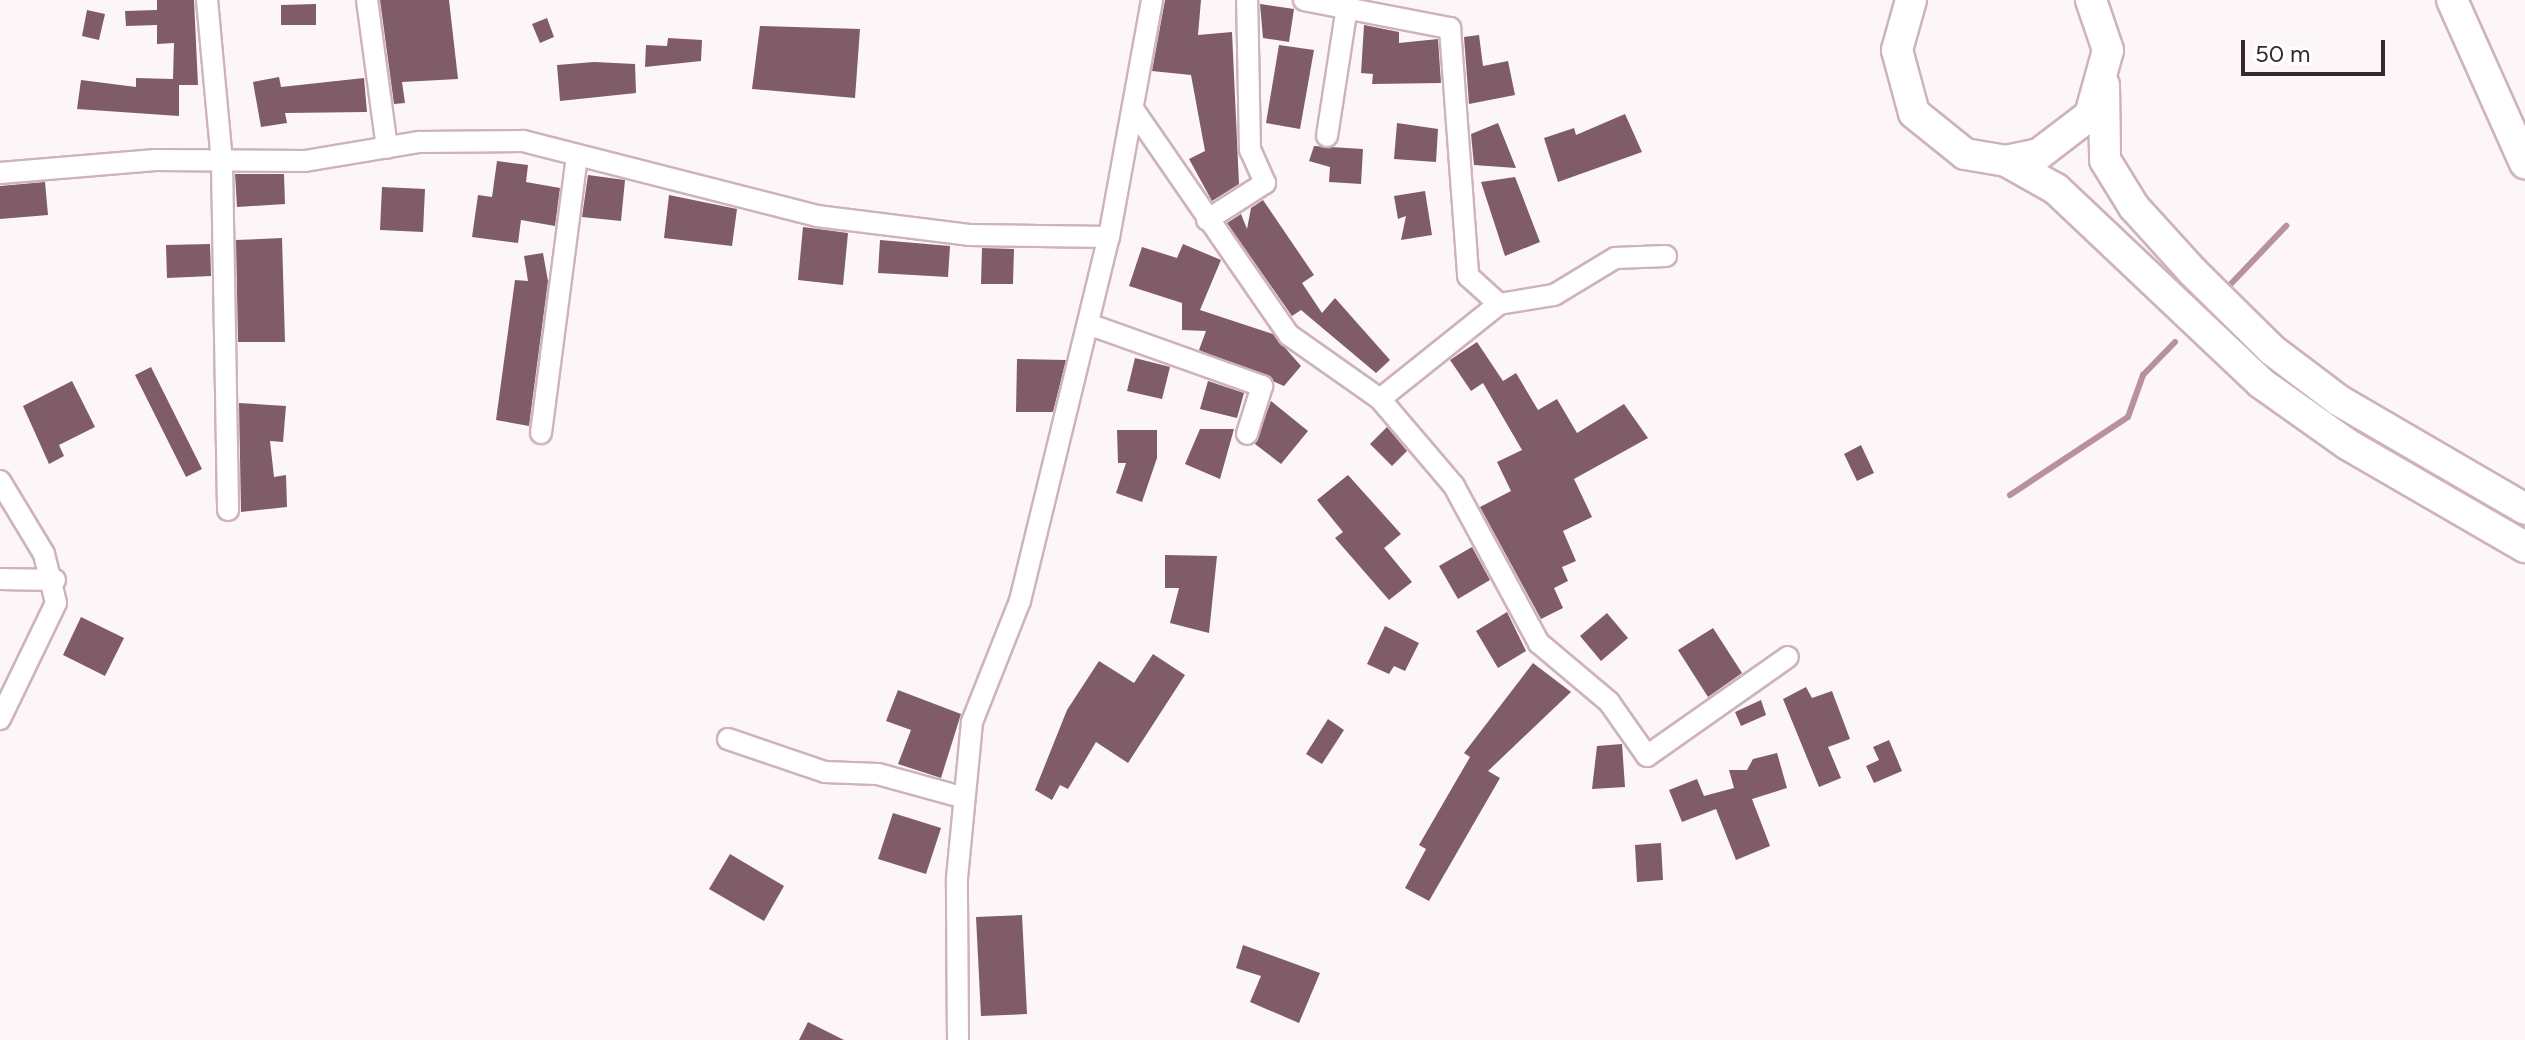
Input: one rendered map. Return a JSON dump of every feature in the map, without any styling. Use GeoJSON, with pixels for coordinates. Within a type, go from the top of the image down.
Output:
{"type":"FeatureCollection","features":[{"type":"Feature","properties":{"kind":"highway"},"geometry":{"type":"LineString","coordinates":[[2091,0],[2108,50],[2104,85],[2105,160],[2134,207],[2193,272],[2272,350],[2338,400],[2525,509]]}},
{"type":"Feature","properties":{"kind":"highway"},"geometry":{"type":"LineString","coordinates":[[2452,0],[2525,163]]}},
{"type":"Feature","properties":{"kind":"highway"},"geometry":{"type":"LineString","coordinates":[[1906,6],[1900,83],[1914,113],[1965,154],[2006,161],[2056,189],[2261,383],[2347,444],[2525,547]]}},
{"type":"Feature","properties":{"kind":"highway"},"geometry":{"type":"LineString","coordinates":[[2006,161],[2067,138],[2104,85]]}},
{"type":"Feature","properties":{"kind":"street"},"geometry":{"type":"LineString","coordinates":[[207,0],[222,163],[228,510]]}},
{"type":"Feature","properties":{"kind":"street"},"geometry":{"type":"LineString","coordinates":[[367,0],[387,148]]}},
{"type":"Feature","properties":{"kind":"street"},"geometry":{"type":"LineString","coordinates":[[958,1040],[961,797],[972,722],[1020,601],[1109,237],[1152,0]]}},
{"type":"Feature","properties":{"kind":"street"},"geometry":{"type":"LineString","coordinates":[[1207,220],[1265,183],[1250,150],[1247,0]]}},
{"type":"Feature","properties":{"kind":"street"},"geometry":{"type":"LineString","coordinates":[[1304,0],[1346,3],[1450,28],[1468,276],[1499,304]]}},
{"type":"Feature","properties":{"kind":"street"},"geometry":{"type":"LineString","coordinates":[[1327,136],[1346,3]]}},
{"type":"Feature","properties":{"kind":"street"},"geometry":{"type":"LineString","coordinates":[[1133,109],[1289,335],[1380,399],[1454,486],[1539,643],[1609,702],[1647,756],[1788,657]]}},
{"type":"Feature","properties":{"kind":"street"},"geometry":{"type":"LineString","coordinates":[[0,173],[222,163],[387,148],[523,141],[817,216],[969,235],[1109,237]]}},
{"type":"Feature","properties":{"kind":"street"},"geometry":{"type":"LineString","coordinates":[[541,433],[577,155]]}},
{"type":"Feature","properties":{"kind":"street"},"geometry":{"type":"LineString","coordinates":[[1380,399],[1499,304],[1554,295],[1615,258],[1666,256]]}},
{"type":"Feature","properties":{"kind":"street"},"geometry":{"type":"LineString","coordinates":[[1088,324],[1262,386],[1247,434]]}},
{"type":"Feature","properties":{"kind":"street"},"geometry":{"type":"LineString","coordinates":[[0,481],[55,580],[56,603],[0,719]]}},
{"type":"Feature","properties":{"kind":"street"},"geometry":{"type":"LineString","coordinates":[[0,579],[55,580]]}},
{"type":"Feature","properties":{"kind":"street"},"geometry":{"type":"LineString","coordinates":[[728,739],[825,772],[878,774],[961,797]]}},
{"type":"Feature","properties":{"kind":"building"},"geometry":{"type":"Polygon","coordinates":[[[157,0],[194,0],[198,85],[179,85],[179,116],[77,109],[81,80],[136,87],[136,78],[173,79],[174,43],[157,44],[157,25],[126,26],[125,11],[157,10],[157,0]]]}},
{"type":"Feature","properties":{"kind":"building"},"geometry":{"type":"Polygon","coordinates":[[[380,0],[449,0],[458,79],[402,82],[405,103],[394,104],[380,0]]]}},
{"type":"Feature","properties":{"kind":"building"},"geometry":{"type":"Polygon","coordinates":[[[1165,0],[1201,0],[1198,35],[1232,32],[1239,184],[1212,201],[1189,159],[1205,151],[1191,75],[1152,71],[1165,0]]]}},
{"type":"Feature","properties":{"kind":"building"},"geometry":{"type":"Polygon","coordinates":[[[316,4],[316,25],[281,25],[281,5],[316,4]]]}},
{"type":"Feature","properties":{"kind":"building"},"geometry":{"type":"Polygon","coordinates":[[[1260,4],[1294,9],[1289,42],[1263,38],[1260,4]]]}},
{"type":"Feature","properties":{"kind":"building"},"geometry":{"type":"Polygon","coordinates":[[[87,10],[105,14],[99,40],[82,36],[87,10]]]}},
{"type":"Feature","properties":{"kind":"building"},"geometry":{"type":"Polygon","coordinates":[[[547,18],[554,37],[540,43],[532,24],[547,18]]]}},
{"type":"Feature","properties":{"kind":"building"},"geometry":{"type":"Polygon","coordinates":[[[1364,25],[1399,32],[1399,43],[1438,39],[1441,83],[1372,84],[1373,74],[1361,73],[1364,25]]]}},
{"type":"Feature","properties":{"kind":"building"},"geometry":{"type":"Polygon","coordinates":[[[760,26],[860,29],[855,98],[752,89],[760,26]]]}},
{"type":"Feature","properties":{"kind":"building"},"geometry":{"type":"Polygon","coordinates":[[[1479,35],[1483,66],[1508,61],[1515,95],[1469,104],[1464,37],[1479,35]]]}},
{"type":"Feature","properties":{"kind":"building"},"geometry":{"type":"Polygon","coordinates":[[[668,38],[702,40],[701,61],[645,67],[646,45],[667,46],[668,38]]]}},
{"type":"Feature","properties":{"kind":"building"},"geometry":{"type":"Polygon","coordinates":[[[1279,45],[1314,50],[1300,129],[1266,123],[1279,45]]]}},
{"type":"Feature","properties":{"kind":"building"},"geometry":{"type":"Polygon","coordinates":[[[594,62],[635,64],[636,93],[560,101],[557,65],[594,62]]]}},
{"type":"Feature","properties":{"kind":"building"},"geometry":{"type":"Polygon","coordinates":[[[279,77],[281,87],[364,78],[367,112],[285,113],[287,123],[261,127],[253,82],[279,77]]]}},
{"type":"Feature","properties":{"kind":"building"},"geometry":{"type":"Polygon","coordinates":[[[1625,114],[1642,152],[1558,182],[1544,138],[1574,128],[1576,135],[1625,114]]]}},
{"type":"Feature","properties":{"kind":"building"},"geometry":{"type":"Polygon","coordinates":[[[1397,123],[1438,129],[1436,162],[1394,159],[1397,123]]]}},
{"type":"Feature","properties":{"kind":"building"},"geometry":{"type":"Polygon","coordinates":[[[1498,123],[1516,168],[1474,165],[1471,134],[1498,123]]]}},
{"type":"Feature","properties":{"kind":"building"},"geometry":{"type":"Polygon","coordinates":[[[1314,146],[1363,149],[1361,184],[1329,182],[1330,167],[1309,161],[1314,146]]]}},
{"type":"Feature","properties":{"kind":"building"},"geometry":{"type":"Polygon","coordinates":[[[497,161],[528,165],[526,182],[560,188],[555,226],[521,220],[518,243],[472,237],[478,195],[492,197],[497,161]]]}},
{"type":"Feature","properties":{"kind":"building"},"geometry":{"type":"Polygon","coordinates":[[[235,174],[284,174],[285,204],[237,207],[235,174]]]}},
{"type":"Feature","properties":{"kind":"building"},"geometry":{"type":"Polygon","coordinates":[[[588,175],[625,180],[621,221],[582,217],[588,175]]]}},
{"type":"Feature","properties":{"kind":"building"},"geometry":{"type":"Polygon","coordinates":[[[1515,177],[1540,242],[1505,256],[1481,182],[1515,177]]]}},
{"type":"Feature","properties":{"kind":"building"},"geometry":{"type":"Polygon","coordinates":[[[45,182],[48,215],[0,219],[0,186],[45,182]]]}},
{"type":"Feature","properties":{"kind":"building"},"geometry":{"type":"Polygon","coordinates":[[[382,187],[425,189],[423,232],[380,230],[382,187]]]}},
{"type":"Feature","properties":{"kind":"building"},"geometry":{"type":"Polygon","coordinates":[[[1425,191],[1432,235],[1401,240],[1406,216],[1398,219],[1394,196],[1425,191]]]}},
{"type":"Feature","properties":{"kind":"building"},"geometry":{"type":"Polygon","coordinates":[[[669,195],[737,209],[732,246],[664,238],[669,195]]]}},
{"type":"Feature","properties":{"kind":"building"},"geometry":{"type":"Polygon","coordinates":[[[1263,200],[1314,275],[1302,283],[1322,313],[1335,298],[1390,360],[1376,373],[1301,310],[1292,316],[1227,223],[1241,214],[1247,229],[1251,208],[1263,200]]]}},
{"type":"Feature","properties":{"kind":"building"},"geometry":{"type":"Polygon","coordinates":[[[803,227],[848,233],[843,285],[798,280],[803,227]]]}},
{"type":"Feature","properties":{"kind":"building"},"geometry":{"type":"Polygon","coordinates":[[[282,238],[285,342],[238,342],[236,240],[282,238]]]}},
{"type":"Feature","properties":{"kind":"building"},"geometry":{"type":"Polygon","coordinates":[[[880,240],[950,246],[948,277],[878,273],[880,240]]]}},
{"type":"Feature","properties":{"kind":"building"},"geometry":{"type":"Polygon","coordinates":[[[210,244],[211,276],[167,278],[166,245],[210,244]]]}},
{"type":"Feature","properties":{"kind":"building"},"geometry":{"type":"Polygon","coordinates":[[[1183,244],[1221,260],[1200,310],[1273,334],[1301,366],[1284,386],[1199,350],[1206,331],[1182,330],[1182,303],[1129,286],[1142,247],[1177,258],[1183,244]]]}},
{"type":"Feature","properties":{"kind":"building"},"geometry":{"type":"Polygon","coordinates":[[[982,248],[1014,249],[1013,284],[981,284],[982,248]]]}},
{"type":"Feature","properties":{"kind":"building"},"geometry":{"type":"Polygon","coordinates":[[[543,253],[548,281],[529,426],[496,420],[515,280],[528,281],[524,256],[543,253]]]}},
{"type":"Feature","properties":{"kind":"building"},"geometry":{"type":"Polygon","coordinates":[[[1477,342],[1503,381],[1516,373],[1538,410],[1557,399],[1577,433],[1624,404],[1648,438],[1574,479],[1592,517],[1563,531],[1576,561],[1562,567],[1568,581],[1554,588],[1563,608],[1541,619],[1480,507],[1511,491],[1497,462],[1522,450],[1483,383],[1471,391],[1450,360],[1477,342]]]}},
{"type":"Feature","properties":{"kind":"building"},"geometry":{"type":"Polygon","coordinates":[[[1135,358],[1170,367],[1162,399],[1127,391],[1135,358]]]}},
{"type":"Feature","properties":{"kind":"building"},"geometry":{"type":"Polygon","coordinates":[[[1017,359],[1066,360],[1053,412],[1016,412],[1017,359]]]}},
{"type":"Feature","properties":{"kind":"building"},"geometry":{"type":"Polygon","coordinates":[[[151,367],[202,469],[186,477],[135,375],[151,367]]]}},
{"type":"Feature","properties":{"kind":"building"},"geometry":{"type":"Polygon","coordinates":[[[72,381],[95,427],[59,445],[64,456],[49,464],[23,406],[72,381]]]}},
{"type":"Feature","properties":{"kind":"building"},"geometry":{"type":"Polygon","coordinates":[[[1208,381],[1244,393],[1237,418],[1200,409],[1208,381]]]}},
{"type":"Feature","properties":{"kind":"building"},"geometry":{"type":"Polygon","coordinates":[[[1271,401],[1308,431],[1281,464],[1255,444],[1271,401]]]}},
{"type":"Feature","properties":{"kind":"building"},"geometry":{"type":"Polygon","coordinates":[[[239,403],[286,406],[283,442],[270,441],[274,477],[286,475],[287,507],[241,512],[239,403]]]}},
{"type":"Feature","properties":{"kind":"building"},"geometry":{"type":"Polygon","coordinates":[[[1387,427],[1407,451],[1392,466],[1370,444],[1387,427]]]}},
{"type":"Feature","properties":{"kind":"building"},"geometry":{"type":"Polygon","coordinates":[[[1200,429],[1234,429],[1220,479],[1185,464],[1200,429]]]}},
{"type":"Feature","properties":{"kind":"building"},"geometry":{"type":"Polygon","coordinates":[[[1117,430],[1157,430],[1157,458],[1142,502],[1116,493],[1126,463],[1118,463],[1117,430]]]}},
{"type":"Feature","properties":{"kind":"building"},"geometry":{"type":"Polygon","coordinates":[[[1861,445],[1874,473],[1857,481],[1844,454],[1861,445]]]}},
{"type":"Feature","properties":{"kind":"building"},"geometry":{"type":"Polygon","coordinates":[[[1348,475],[1401,534],[1384,548],[1412,582],[1389,600],[1335,538],[1343,532],[1317,500],[1348,475]]]}},
{"type":"Feature","properties":{"kind":"building"},"geometry":{"type":"Polygon","coordinates":[[[1472,547],[1490,580],[1458,599],[1439,566],[1472,547]]]}},
{"type":"Feature","properties":{"kind":"building"},"geometry":{"type":"Polygon","coordinates":[[[1165,555],[1217,556],[1209,633],[1170,623],[1179,588],[1165,588],[1165,555]]]}},
{"type":"Feature","properties":{"kind":"building"},"geometry":{"type":"Polygon","coordinates":[[[1507,612],[1526,651],[1498,668],[1476,631],[1507,612]]]}},
{"type":"Feature","properties":{"kind":"building"},"geometry":{"type":"Polygon","coordinates":[[[1607,613],[1628,638],[1601,661],[1580,636],[1607,613]]]}},
{"type":"Feature","properties":{"kind":"building"},"geometry":{"type":"Polygon","coordinates":[[[81,617],[124,638],[105,676],[63,655],[81,617]]]}},
{"type":"Feature","properties":{"kind":"building"},"geometry":{"type":"Polygon","coordinates":[[[1385,626],[1419,643],[1405,671],[1394,666],[1389,674],[1367,664],[1385,626]]]}},
{"type":"Feature","properties":{"kind":"building"},"geometry":{"type":"Polygon","coordinates":[[[1713,628],[1742,673],[1708,697],[1678,650],[1713,628]]]}},
{"type":"Feature","properties":{"kind":"building"},"geometry":{"type":"Polygon","coordinates":[[[1153,654],[1185,675],[1128,763],[1096,742],[1068,789],[1060,785],[1052,800],[1035,790],[1067,710],[1099,661],[1134,683],[1153,654]]]}},
{"type":"Feature","properties":{"kind":"building"},"geometry":{"type":"Polygon","coordinates":[[[1533,663],[1571,692],[1488,771],[1500,778],[1429,901],[1405,888],[1426,849],[1419,845],[1470,757],[1464,753],[1533,663]]]}},
{"type":"Feature","properties":{"kind":"building"},"geometry":{"type":"Polygon","coordinates":[[[1806,687],[1812,698],[1832,691],[1850,739],[1828,747],[1841,778],[1819,787],[1783,699],[1806,687]]]}},
{"type":"Feature","properties":{"kind":"building"},"geometry":{"type":"Polygon","coordinates":[[[898,690],[961,714],[941,778],[898,764],[911,730],[886,721],[898,690]]]}},
{"type":"Feature","properties":{"kind":"building"},"geometry":{"type":"Polygon","coordinates":[[[1761,700],[1766,715],[1741,726],[1735,712],[1761,700]]]}},
{"type":"Feature","properties":{"kind":"building"},"geometry":{"type":"Polygon","coordinates":[[[1328,719],[1344,730],[1322,764],[1306,754],[1328,719]]]}},
{"type":"Feature","properties":{"kind":"building"},"geometry":{"type":"Polygon","coordinates":[[[1889,740],[1902,771],[1874,783],[1866,766],[1879,760],[1873,747],[1889,740]]]}},
{"type":"Feature","properties":{"kind":"building"},"geometry":{"type":"Polygon","coordinates":[[[1622,744],[1625,787],[1592,789],[1597,746],[1622,744]]]}},
{"type":"Feature","properties":{"kind":"building"},"geometry":{"type":"Polygon","coordinates":[[[1777,753],[1787,788],[1752,799],[1770,846],[1736,860],[1716,809],[1682,822],[1669,790],[1697,779],[1704,796],[1734,788],[1729,770],[1747,770],[1753,759],[1777,753]]]}},
{"type":"Feature","properties":{"kind":"building"},"geometry":{"type":"Polygon","coordinates":[[[893,813],[941,828],[926,874],[878,859],[893,813]]]}},
{"type":"Feature","properties":{"kind":"building"},"geometry":{"type":"Polygon","coordinates":[[[1661,843],[1663,880],[1637,882],[1635,845],[1661,843]]]}},
{"type":"Feature","properties":{"kind":"building"},"geometry":{"type":"Polygon","coordinates":[[[730,854],[784,886],[764,921],[709,889],[730,854]]]}},
{"type":"Feature","properties":{"kind":"building"},"geometry":{"type":"Polygon","coordinates":[[[1022,915],[1027,1014],[981,1016],[976,917],[1022,915]]]}},
{"type":"Feature","properties":{"kind":"building"},"geometry":{"type":"Polygon","coordinates":[[[1243,945],[1320,973],[1299,1023],[1250,1002],[1261,976],[1236,968],[1243,945]]]}},
{"type":"Feature","properties":{"kind":"building"},"geometry":{"type":"Polygon","coordinates":[[[808,1022],[844,1040],[799,1040],[808,1022]]]}},
{"type":"Feature","properties":{"kind":"waterway"},"geometry":{"type":"LineString","coordinates":[[2227,288],[2286,226]]}},
{"type":"Feature","properties":{"kind":"waterway"},"geometry":{"type":"LineString","coordinates":[[2010,495],[2128,417],[2143,375],[2175,342]]}}]}
